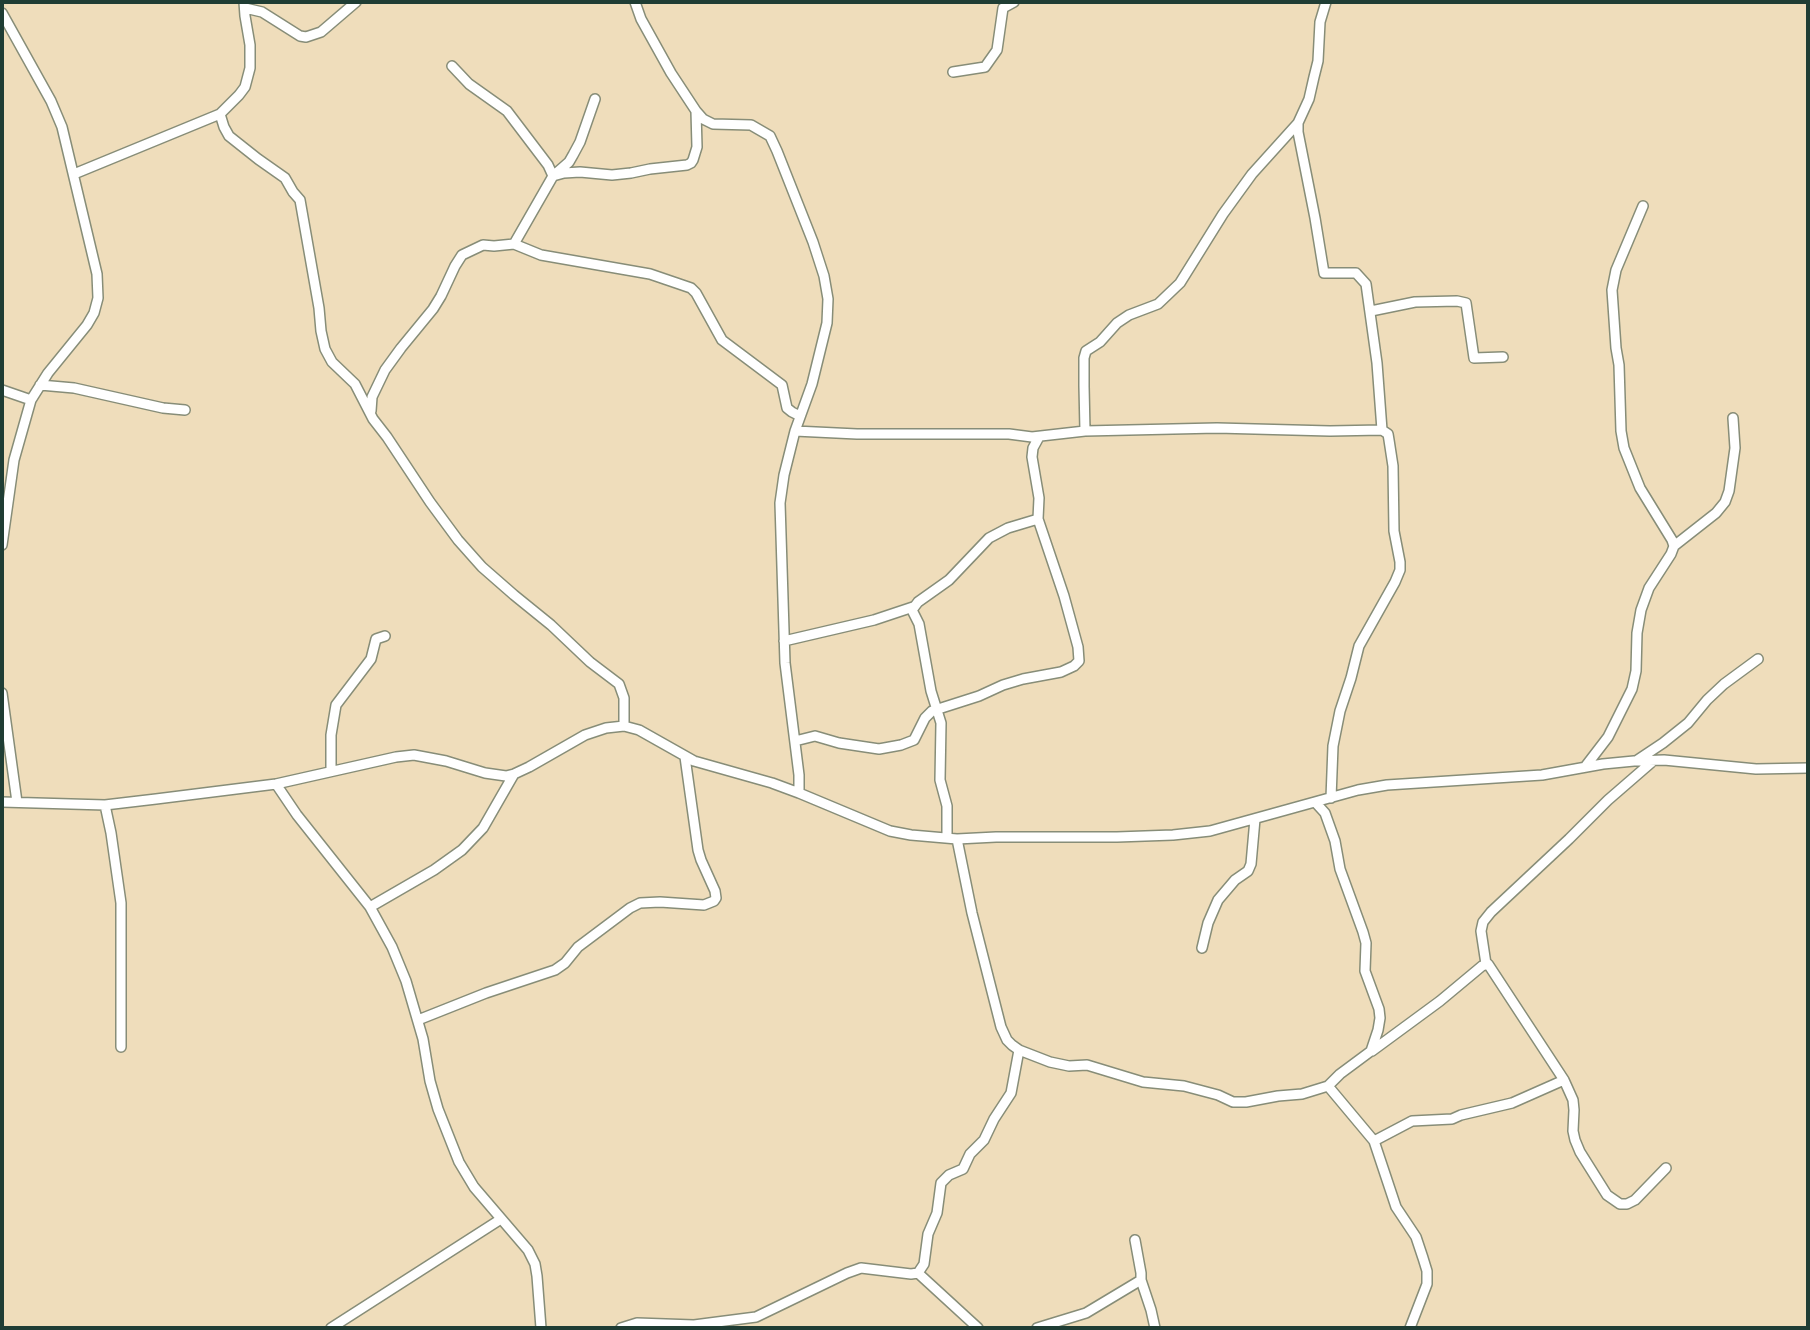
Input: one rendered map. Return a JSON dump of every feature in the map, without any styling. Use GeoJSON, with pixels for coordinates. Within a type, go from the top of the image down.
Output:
{"type":"FeatureCollection","features":[{"type":"Feature","properties":{"kind":"street"},"geometry":{"type":"LineString","coordinates":[[74,174],[220,114],[245,87],[250,68],[250,45],[244,5],[306,37],[321,32],[356,2]]}},
{"type":"Feature","properties":{"kind":"street"},"geometry":{"type":"LineString","coordinates":[[635,2],[641,19],[665,62],[703,119],[713,124],[751,125],[769,136],[813,242],[824,276],[828,299],[827,323],[812,384],[795,431],[780,503],[785,663],[799,793]]}},
{"type":"Feature","properties":{"kind":"street"},"geometry":{"type":"LineString","coordinates":[[953,72],[985,67],[997,50],[1003,8],[1014,2]]}},
{"type":"Feature","properties":{"kind":"street"},"geometry":{"type":"LineString","coordinates":[[1085,431],[1086,351],[1100,342],[1117,323],[1129,315],[1158,304],[1180,283],[1252,174],[1298,123],[1309,99],[1318,61],[1320,22],[1326,2]]}},
{"type":"Feature","properties":{"kind":"street"},"geometry":{"type":"LineString","coordinates":[[2,13],[51,101],[62,127],[97,274],[98,298],[87,325],[48,373],[31,400],[14,460],[2,544]]}},
{"type":"Feature","properties":{"kind":"street"},"geometry":{"type":"LineString","coordinates":[[452,66],[469,84],[507,111],[548,165],[553,176]]}},
{"type":"Feature","properties":{"kind":"street"},"geometry":{"type":"LineString","coordinates":[[514,244],[553,176],[573,155],[596,99]]}},
{"type":"Feature","properties":{"kind":"street"},"geometry":{"type":"LineString","coordinates":[[553,176],[580,172],[612,175],[687,165],[693,160],[697,147],[696,111]]}},
{"type":"Feature","properties":{"kind":"street"},"geometry":{"type":"LineString","coordinates":[[220,114],[229,136],[285,178],[300,200],[325,349],[332,362],[355,384],[373,419],[437,512],[482,567],[590,662],[619,684],[624,698],[624,726]]}},
{"type":"Feature","properties":{"kind":"street"},"geometry":{"type":"LineString","coordinates":[[1298,123],[1324,273],[1356,274],[1366,284],[1382,430]]}},
{"type":"Feature","properties":{"kind":"street"},"geometry":{"type":"LineString","coordinates":[[1643,206],[1616,270],[1612,290],[1619,366],[1621,430],[1624,448],[1640,488],[1674,546]]}},
{"type":"Feature","properties":{"kind":"street"},"geometry":{"type":"LineString","coordinates":[[373,419],[370,403],[385,370],[433,309],[462,255],[483,245],[514,244],[541,255],[650,274],[691,288],[722,340],[782,385],[787,408],[800,416]]}},
{"type":"Feature","properties":{"kind":"street"},"geometry":{"type":"LineString","coordinates":[[1371,311],[1415,302],[1466,303],[1474,358],[1503,357]]}},
{"type":"Feature","properties":{"kind":"street"},"geometry":{"type":"LineString","coordinates":[[40,385],[74,388],[163,408],[185,410]]}},
{"type":"Feature","properties":{"kind":"street"},"geometry":{"type":"LineString","coordinates":[[2,390],[31,400]]}},
{"type":"Feature","properties":{"kind":"street"},"geometry":{"type":"LineString","coordinates":[[1585,767],[1608,737],[1632,689],[1636,671],[1637,633],[1649,588],[1674,546],[1716,513],[1725,502],[1735,449],[1733,418]]}},
{"type":"Feature","properties":{"kind":"street"},"geometry":{"type":"LineString","coordinates":[[795,431],[857,434],[1009,434],[1039,437],[1085,431],[1217,428],[1382,430],[1390,440],[1393,521],[1400,570],[1359,646],[1340,710],[1333,746],[1331,798]]}},
{"type":"Feature","properties":{"kind":"street"},"geometry":{"type":"LineString","coordinates":[[795,741],[815,736],[878,749],[901,745],[914,740],[925,718],[932,711],[1013,682],[1061,672],[1079,661],[1078,647],[1064,596],[1038,519],[1039,498],[1032,457],[1039,437]]}},
{"type":"Feature","properties":{"kind":"street"},"geometry":{"type":"LineString","coordinates":[[784,641],[874,620],[913,607],[949,580],[989,538],[1008,528],[1038,519]]}},
{"type":"Feature","properties":{"kind":"street"},"geometry":{"type":"LineString","coordinates":[[913,607],[942,732],[940,780],[952,838],[1001,1027],[1007,1040],[1019,1050],[1059,1064],[1087,1065],[1143,1082],[1202,1090],[1233,1102],[1302,1094],[1328,1086],[1340,1074],[1486,964]]}},
{"type":"Feature","properties":{"kind":"street"},"geometry":{"type":"LineString","coordinates":[[331,771],[331,735],[336,705],[371,659],[376,639],[385,636]]}},
{"type":"Feature","properties":{"kind":"street"},"geometry":{"type":"LineString","coordinates":[[1634,761],[1688,723],[1724,684],[1758,659]]}},
{"type":"Feature","properties":{"kind":"street"},"geometry":{"type":"LineString","coordinates":[[2,692],[17,802]]}},
{"type":"Feature","properties":{"kind":"street"},"geometry":{"type":"LineString","coordinates":[[2,802],[105,805],[276,784],[414,755],[446,761],[496,776],[514,774],[585,735],[624,726],[639,730],[685,757],[799,793],[890,831],[952,838],[1117,837],[1210,831],[1387,785],[1542,775],[1634,761],[1756,769],[1808,768]]}},
{"type":"Feature","properties":{"kind":"street"},"geometry":{"type":"LineString","coordinates":[[418,1020],[485,993],[555,970],[565,963],[578,947],[640,903],[704,905],[714,901],[715,891],[698,850],[685,757]]}},
{"type":"Feature","properties":{"kind":"street"},"geometry":{"type":"LineString","coordinates":[[1486,964],[1481,930],[1483,922],[1491,912],[1608,800],[1653,761]]}},
{"type":"Feature","properties":{"kind":"street"},"geometry":{"type":"LineString","coordinates":[[370,907],[434,870],[462,850],[483,828],[514,774]]}},
{"type":"Feature","properties":{"kind":"street"},"geometry":{"type":"LineString","coordinates":[[276,784],[370,907],[392,947],[407,981],[424,1039],[430,1081],[438,1109],[459,1162],[470,1180],[528,1250],[535,1264],[541,1328]]}},
{"type":"Feature","properties":{"kind":"street"},"geometry":{"type":"LineString","coordinates":[[1315,802],[1325,813],[1335,841],[1340,869],[1366,943],[1365,971],[1380,1018],[1371,1051]]}},
{"type":"Feature","properties":{"kind":"street"},"geometry":{"type":"LineString","coordinates":[[105,805],[121,904],[121,1047]]}},
{"type":"Feature","properties":{"kind":"street"},"geometry":{"type":"LineString","coordinates":[[1202,948],[1208,923],[1218,900],[1251,864],[1255,819]]}},
{"type":"Feature","properties":{"kind":"street"},"geometry":{"type":"LineString","coordinates":[[1486,964],[1491,966],[1564,1080],[1573,1100],[1573,1131],[1580,1152],[1607,1195],[1620,1204],[1627,1204],[1666,1168]]}},
{"type":"Feature","properties":{"kind":"street"},"geometry":{"type":"LineString","coordinates":[[621,1328],[694,1325],[756,1317],[861,1268],[918,1273],[924,1264],[928,1234],[937,1213],[941,1183],[963,1169],[970,1154],[984,1140],[1011,1094],[1019,1050]]}},
{"type":"Feature","properties":{"kind":"street"},"geometry":{"type":"LineString","coordinates":[[1374,1140],[1412,1121],[1452,1119],[1512,1103],[1564,1080]]}},
{"type":"Feature","properties":{"kind":"street"},"geometry":{"type":"LineString","coordinates":[[1328,1086],[1374,1140],[1396,1207],[1416,1237],[1427,1271],[1427,1284],[1410,1328]]}},
{"type":"Feature","properties":{"kind":"street"},"geometry":{"type":"LineString","coordinates":[[331,1328],[501,1219]]}},
{"type":"Feature","properties":{"kind":"street"},"geometry":{"type":"LineString","coordinates":[[1135,1240],[1140,1280],[1152,1310],[1155,1328]]}},
{"type":"Feature","properties":{"kind":"street"},"geometry":{"type":"LineString","coordinates":[[918,1273],[978,1328]]}},
{"type":"Feature","properties":{"kind":"street"},"geometry":{"type":"LineString","coordinates":[[1037,1328],[1086,1313],[1140,1280]]}}]}
